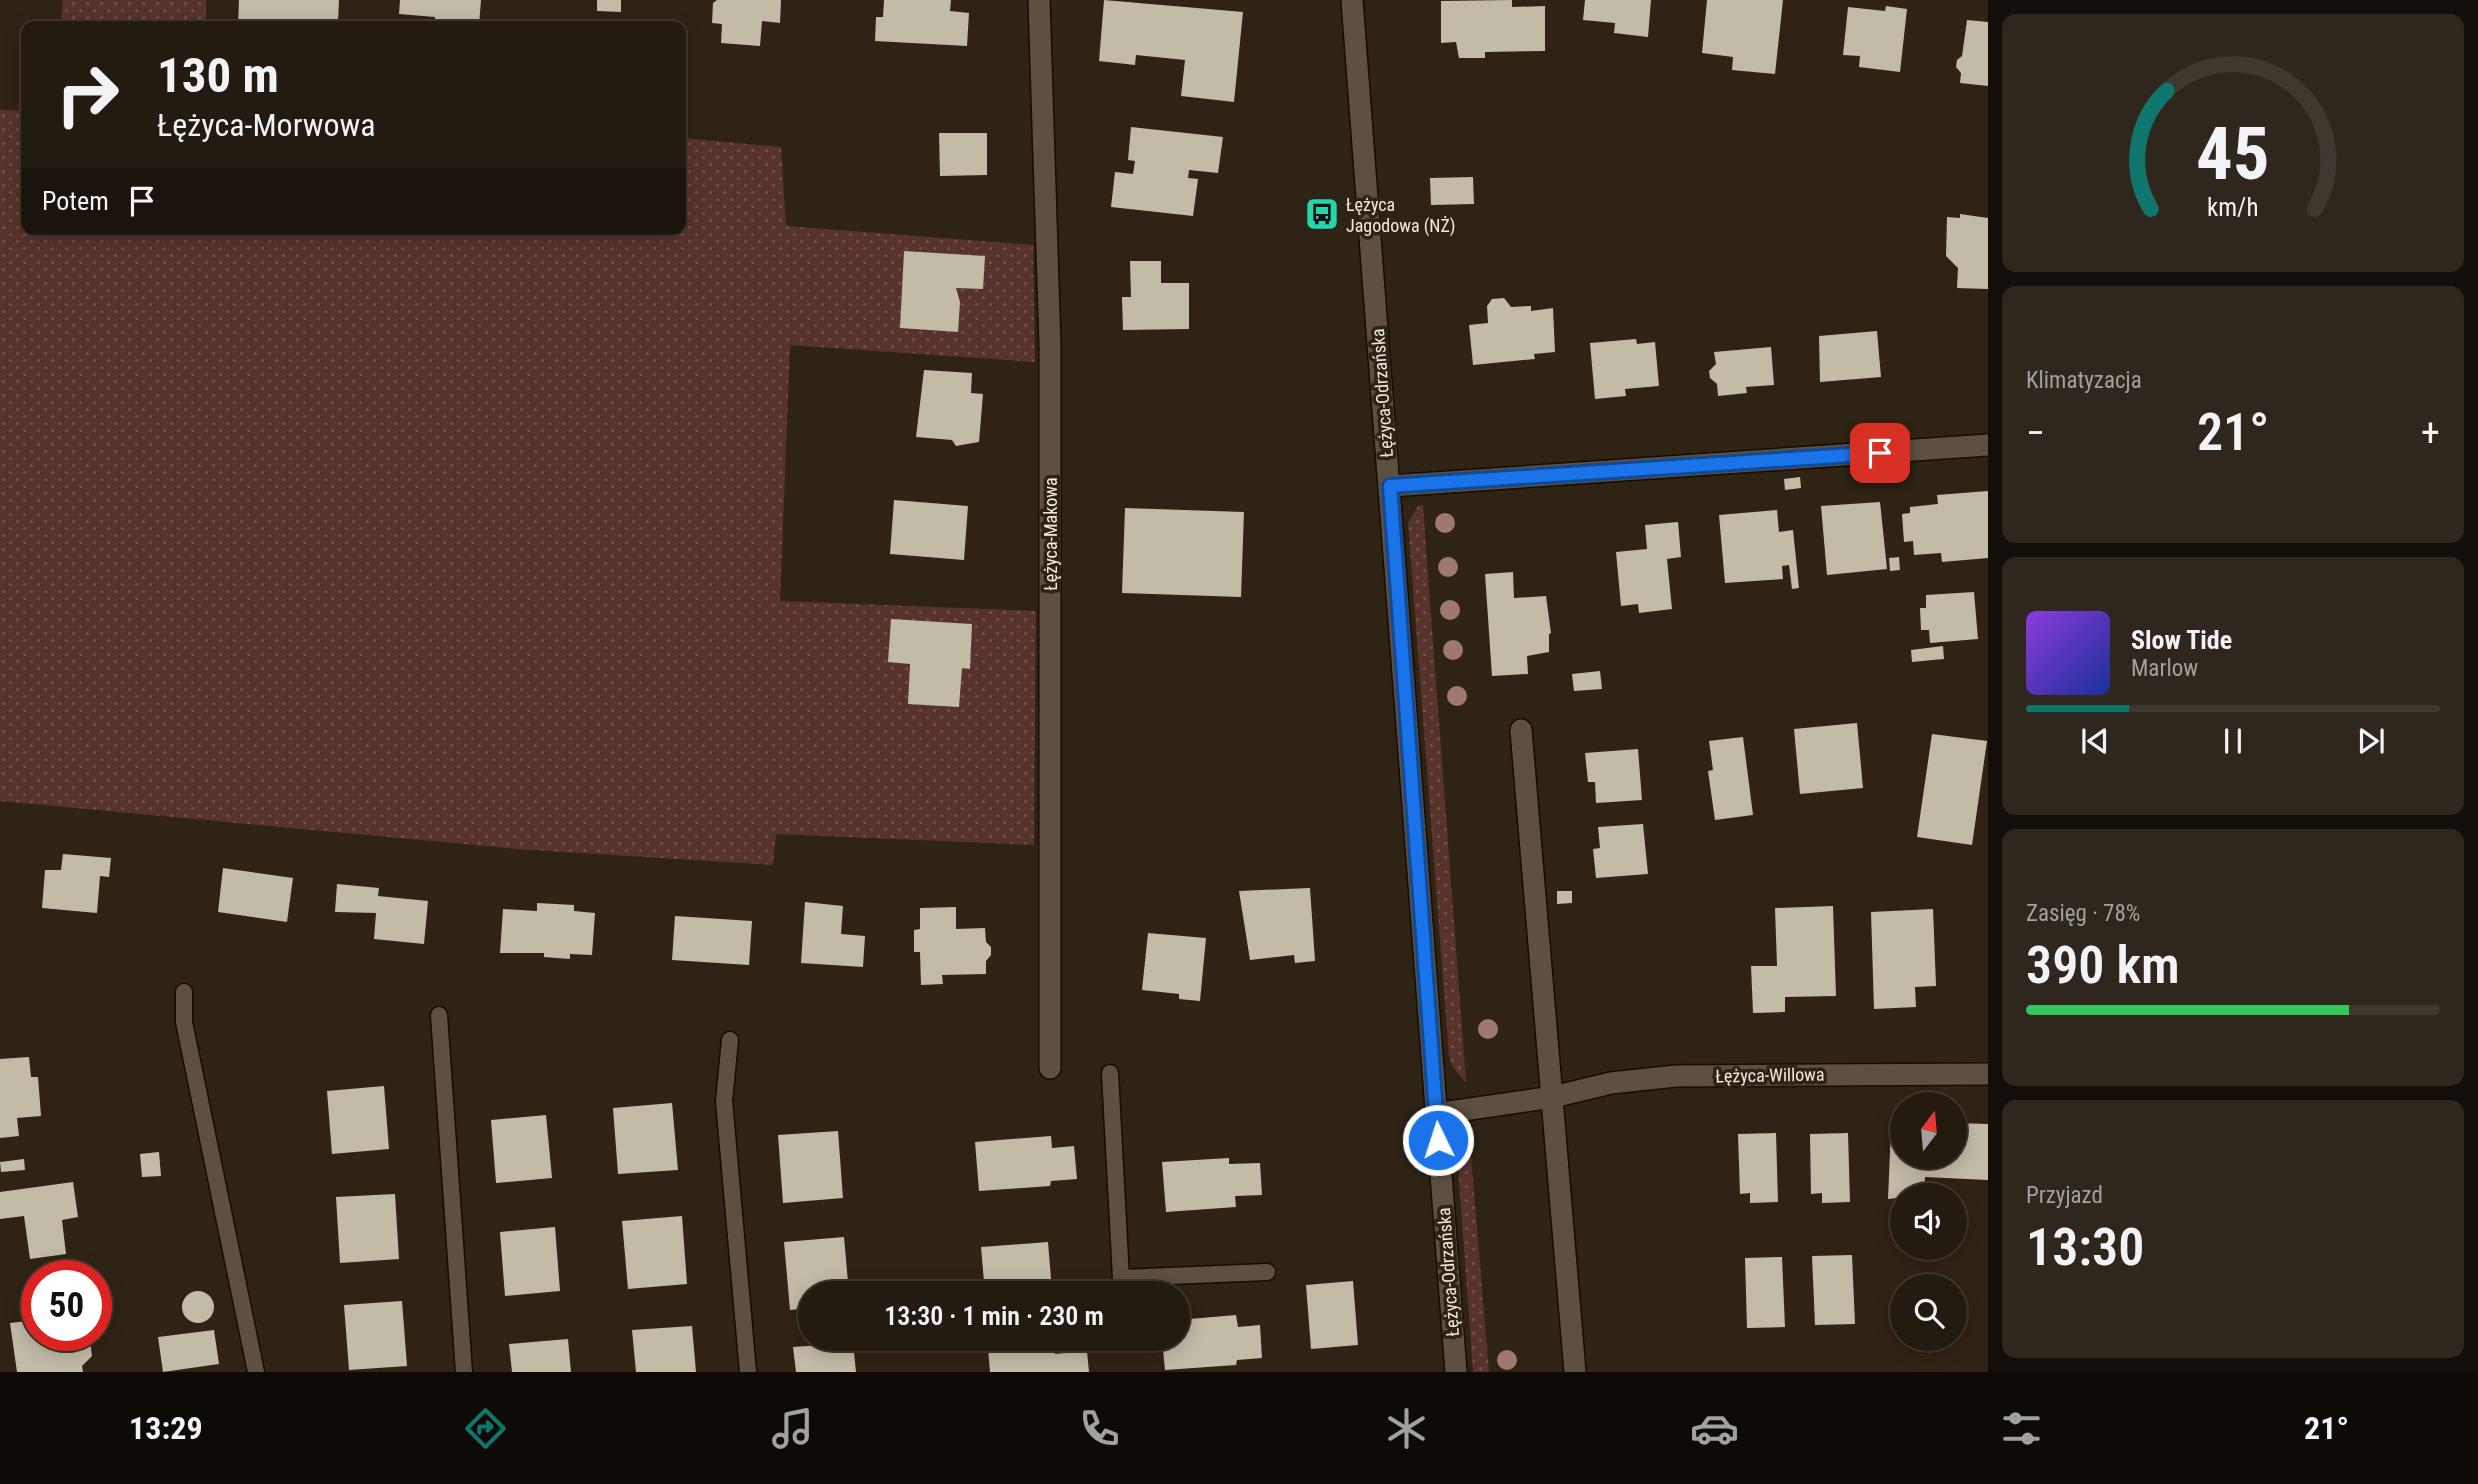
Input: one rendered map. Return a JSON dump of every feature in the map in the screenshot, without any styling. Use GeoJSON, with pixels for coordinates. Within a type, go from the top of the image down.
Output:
{"type":"FeatureCollection","features":[{"type":"Feature","properties":{"kind":"street","name":"Łężyca-Makowa"},"geometry":{"type":"LineString","coordinates":[[1039,0],[1050,345],[1049,1068]]}},
{"type":"Feature","properties":{"kind":"street","name":"Łężyca-Odrzańska"},"geometry":{"type":"LineString","coordinates":[[1352,0],[1456,1372]]}},
{"type":"Feature","properties":{"kind":"street"},"geometry":{"type":"LineString","coordinates":[[1390,486],[1988,445]]}},
{"type":"Feature","properties":{"kind":"street"},"geometry":{"type":"LineString","coordinates":[[1521,730],[1575,1372]]}},
{"type":"Feature","properties":{"kind":"street","name":"Łężyca-Willowa"},"geometry":{"type":"LineString","coordinates":[[1436,1114],[1553,1097],[1611,1083],[1676,1076],[1988,1074]]}},
{"type":"Feature","properties":{"kind":"lane"},"geometry":{"type":"LineString","coordinates":[[184,992],[184,1022],[256,1372]]}},
{"type":"Feature","properties":{"kind":"lane"},"geometry":{"type":"LineString","coordinates":[[439,1015],[464,1372]]}},
{"type":"Feature","properties":{"kind":"lane"},"geometry":{"type":"LineString","coordinates":[[730,1040],[724,1101],[748,1372]]}},
{"type":"Feature","properties":{"kind":"lane"},"geometry":{"type":"LineString","coordinates":[[1110,1073],[1121,1278],[1266,1272]]}},
{"type":"Feature","properties":{"kind":"shaded area"},"geometry":{"type":"Polygon","coordinates":[[[63,0],[206,0],[206,21],[61,21],[63,0]]]}},
{"type":"Feature","properties":{"kind":"shaded area"},"geometry":{"type":"Polygon","coordinates":[[[0,110],[21,111],[21,235],[686,235],[686,138],[781,147],[786,226],[1033,245],[1035,362],[790,345],[780,601],[1036,611],[1034,845],[776,834],[773,865],[517,849],[0,801],[0,110]]]}},
{"type":"Feature","properties":{"kind":"shaded area"},"geometry":{"type":"Polygon","coordinates":[[[1423,505],[1466,1083],[1452,1066],[1449,1057],[1408,523],[1418,506],[1423,505]]]}},
{"type":"Feature","properties":{"kind":"shaded area"},"geometry":{"type":"Polygon","coordinates":[[[1469,1133],[1489,1372],[1473,1372],[1457,1153],[1469,1133]]]}},
{"type":"Feature","properties":{"kind":"building"},"geometry":{"type":"Polygon","coordinates":[[[239,0],[339,0],[338,21],[238,21],[239,0]]]}},
{"type":"Feature","properties":{"kind":"building"},"geometry":{"type":"Polygon","coordinates":[[[400,0],[481,0],[479,21],[435,21],[435,17],[399,14],[400,0]]]}},
{"type":"Feature","properties":{"kind":"building"},"geometry":{"type":"Polygon","coordinates":[[[597,0],[621,0],[621,12],[597,11],[597,0]]]}},
{"type":"Feature","properties":{"kind":"building"},"geometry":{"type":"Polygon","coordinates":[[[717,0],[781,0],[780,23],[762,21],[760,46],[721,43],[722,24],[712,23],[713,3],[717,0]]]}},
{"type":"Feature","properties":{"kind":"building"},"geometry":{"type":"Polygon","coordinates":[[[884,0],[951,0],[950,11],[969,13],[967,46],[875,41],[876,17],[883,17],[884,0]]]}},
{"type":"Feature","properties":{"kind":"building"},"geometry":{"type":"Polygon","coordinates":[[[1104,0],[1243,12],[1234,102],[1181,96],[1185,60],[1136,55],[1135,65],[1099,61],[1104,0]]]}},
{"type":"Feature","properties":{"kind":"building"},"geometry":{"type":"Polygon","coordinates":[[[1512,0],[1512,7],[1545,6],[1545,51],[1485,52],[1485,58],[1459,58],[1456,42],[1441,43],[1441,1],[1512,0]]]}},
{"type":"Feature","properties":{"kind":"building"},"geometry":{"type":"Polygon","coordinates":[[[1585,0],[1651,0],[1648,37],[1614,33],[1615,23],[1583,20],[1585,0]]]}},
{"type":"Feature","properties":{"kind":"building"},"geometry":{"type":"Polygon","coordinates":[[[1707,0],[1783,0],[1775,74],[1732,70],[1733,57],[1702,53],[1707,0]]]}},
{"type":"Feature","properties":{"kind":"building"},"geometry":{"type":"Polygon","coordinates":[[[1886,6],[1907,9],[1900,72],[1859,67],[1860,56],[1843,55],[1848,7],[1885,11],[1886,6]]]}},
{"type":"Feature","properties":{"kind":"building"},"geometry":{"type":"Polygon","coordinates":[[[1967,20],[1988,22],[1988,86],[1960,83],[1961,73],[1956,67],[1957,60],[1962,56],[1967,20]]]}},
{"type":"Feature","properties":{"kind":"building"},"geometry":{"type":"Polygon","coordinates":[[[1131,127],[1223,137],[1218,173],[1189,170],[1188,178],[1198,179],[1193,216],[1111,207],[1115,172],[1133,174],[1135,161],[1128,160],[1131,127]]]}},
{"type":"Feature","properties":{"kind":"building"},"geometry":{"type":"Polygon","coordinates":[[[939,133],[987,133],[987,175],[940,176],[939,133]]]}},
{"type":"Feature","properties":{"kind":"building"},"geometry":{"type":"Polygon","coordinates":[[[1473,177],[1474,204],[1431,205],[1430,178],[1473,177]]]}},
{"type":"Feature","properties":{"kind":"building"},"geometry":{"type":"Polygon","coordinates":[[[1327,210],[1328,229],[1320,229],[1318,211],[1327,210]]]}},
{"type":"Feature","properties":{"kind":"building"},"geometry":{"type":"Polygon","coordinates":[[[1960,214],[1988,218],[1988,289],[1957,288],[1958,268],[1946,256],[1947,217],[1960,218],[1960,214]]]}},
{"type":"Feature","properties":{"kind":"building"},"geometry":{"type":"Polygon","coordinates":[[[904,251],[985,256],[983,289],[956,288],[960,302],[958,332],[900,328],[904,251]]]}},
{"type":"Feature","properties":{"kind":"building"},"geometry":{"type":"Polygon","coordinates":[[[1130,261],[1161,261],[1161,283],[1189,283],[1189,329],[1123,330],[1122,297],[1131,297],[1130,261]]]}},
{"type":"Feature","properties":{"kind":"building"},"geometry":{"type":"Polygon","coordinates":[[[1504,298],[1511,307],[1531,306],[1531,311],[1553,308],[1555,352],[1534,354],[1535,359],[1473,365],[1469,325],[1488,323],[1487,306],[1492,299],[1504,298]]]}},
{"type":"Feature","properties":{"kind":"building"},"geometry":{"type":"Polygon","coordinates":[[[1877,331],[1881,377],[1820,382],[1819,336],[1877,331]]]}},
{"type":"Feature","properties":{"kind":"building"},"geometry":{"type":"Polygon","coordinates":[[[1636,339],[1637,344],[1655,342],[1659,386],[1625,389],[1626,396],[1595,399],[1590,343],[1636,339]]]}},
{"type":"Feature","properties":{"kind":"building"},"geometry":{"type":"Polygon","coordinates":[[[1771,347],[1774,385],[1746,387],[1747,393],[1718,396],[1717,384],[1710,378],[1709,371],[1716,364],[1714,352],[1771,347]]]}},
{"type":"Feature","properties":{"kind":"building"},"geometry":{"type":"Polygon","coordinates":[[[924,370],[972,373],[971,393],[983,394],[979,442],[956,446],[952,440],[916,437],[924,370]]]}},
{"type":"Feature","properties":{"kind":"building"},"geometry":{"type":"Polygon","coordinates":[[[1800,477],[1801,488],[1785,490],[1784,479],[1800,477]]]}},
{"type":"Feature","properties":{"kind":"building"},"geometry":{"type":"Polygon","coordinates":[[[1988,491],[1988,558],[1942,562],[1941,553],[1914,555],[1913,541],[1904,542],[1902,514],[1910,513],[1910,507],[1938,504],[1937,495],[1988,491]]]}},
{"type":"Feature","properties":{"kind":"building"},"geometry":{"type":"Polygon","coordinates":[[[894,500],[968,506],[964,560],[890,554],[894,500]]]}},
{"type":"Feature","properties":{"kind":"building"},"geometry":{"type":"Polygon","coordinates":[[[1880,502],[1887,569],[1827,575],[1821,506],[1880,502]]]}},
{"type":"Feature","properties":{"kind":"building"},"geometry":{"type":"Polygon","coordinates":[[[1125,508],[1244,512],[1241,597],[1122,593],[1125,508]]]}},
{"type":"Feature","properties":{"kind":"building"},"geometry":{"type":"Polygon","coordinates":[[[1777,510],[1779,532],[1793,530],[1799,588],[1792,589],[1789,565],[1782,566],[1783,579],[1725,583],[1719,515],[1777,510]]]}},
{"type":"Feature","properties":{"kind":"building"},"geometry":{"type":"Polygon","coordinates":[[[1678,522],[1681,557],[1667,559],[1672,609],[1639,613],[1638,604],[1621,606],[1616,552],[1647,549],[1645,525],[1678,522]]]}},
{"type":"Feature","properties":{"kind":"building"},"geometry":{"type":"Polygon","coordinates":[[[1899,557],[1900,570],[1890,571],[1889,558],[1899,557]]]}},
{"type":"Feature","properties":{"kind":"building"},"geometry":{"type":"Polygon","coordinates":[[[1513,572],[1514,598],[1546,596],[1551,633],[1549,652],[1527,656],[1528,674],[1492,676],[1485,574],[1513,572]]]}},
{"type":"Feature","properties":{"kind":"building"},"geometry":{"type":"Polygon","coordinates":[[[1974,592],[1978,639],[1930,643],[1929,630],[1921,630],[1920,608],[1926,608],[1926,595],[1974,592]]]}},
{"type":"Feature","properties":{"kind":"building"},"geometry":{"type":"Polygon","coordinates":[[[891,619],[972,624],[970,669],[962,668],[959,707],[908,704],[910,664],[888,662],[891,619]]]}},
{"type":"Feature","properties":{"kind":"building"},"geometry":{"type":"Polygon","coordinates":[[[1943,646],[1944,659],[1912,662],[1911,650],[1943,646]]]}},
{"type":"Feature","properties":{"kind":"building"},"geometry":{"type":"Polygon","coordinates":[[[1600,671],[1602,689],[1574,691],[1572,674],[1600,671]]]}},
{"type":"Feature","properties":{"kind":"building"},"geometry":{"type":"Polygon","coordinates":[[[1857,723],[1863,788],[1800,794],[1794,729],[1857,723]]]}},
{"type":"Feature","properties":{"kind":"building"},"geometry":{"type":"Polygon","coordinates":[[[1932,734],[1987,741],[1972,845],[1917,837],[1932,734]]]}},
{"type":"Feature","properties":{"kind":"building"},"geometry":{"type":"Polygon","coordinates":[[[1743,737],[1753,815],[1715,820],[1708,771],[1713,770],[1709,741],[1743,737]]]}},
{"type":"Feature","properties":{"kind":"building"},"geometry":{"type":"Polygon","coordinates":[[[1638,749],[1642,800],[1596,803],[1595,782],[1588,782],[1585,753],[1638,749]]]}},
{"type":"Feature","properties":{"kind":"building"},"geometry":{"type":"Polygon","coordinates":[[[1643,824],[1648,874],[1596,878],[1593,849],[1600,848],[1598,827],[1643,824]]]}},
{"type":"Feature","properties":{"kind":"building"},"geometry":{"type":"Polygon","coordinates":[[[63,854],[111,858],[109,877],[100,876],[97,913],[42,908],[45,870],[61,870],[63,854]]]}},
{"type":"Feature","properties":{"kind":"building"},"geometry":{"type":"Polygon","coordinates":[[[223,868],[293,878],[287,922],[218,912],[223,868]]]}},
{"type":"Feature","properties":{"kind":"building"},"geometry":{"type":"Polygon","coordinates":[[[337,884],[379,888],[378,896],[428,901],[424,944],[374,939],[376,913],[335,912],[337,884]]]}},
{"type":"Feature","properties":{"kind":"building"},"geometry":{"type":"Polygon","coordinates":[[[1310,888],[1315,961],[1295,963],[1294,955],[1250,960],[1239,891],[1310,888]]]}},
{"type":"Feature","properties":{"kind":"building"},"geometry":{"type":"Polygon","coordinates":[[[1557,891],[1572,891],[1572,903],[1557,904],[1557,891]]]}},
{"type":"Feature","properties":{"kind":"building"},"geometry":{"type":"Polygon","coordinates":[[[805,902],[843,906],[841,934],[865,936],[863,967],[801,963],[805,902]]]}},
{"type":"Feature","properties":{"kind":"building"},"geometry":{"type":"Polygon","coordinates":[[[537,903],[574,905],[574,911],[595,913],[592,955],[570,954],[570,959],[544,957],[544,953],[500,953],[503,909],[537,911],[537,903]]]}},
{"type":"Feature","properties":{"kind":"building"},"geometry":{"type":"Polygon","coordinates":[[[1833,906],[1836,996],[1785,997],[1785,1012],[1753,1013],[1751,966],[1777,966],[1775,908],[1833,906]]]}},
{"type":"Feature","properties":{"kind":"building"},"geometry":{"type":"Polygon","coordinates":[[[956,907],[956,929],[985,928],[986,942],[991,947],[991,955],[986,961],[986,974],[942,975],[943,984],[921,985],[920,952],[914,952],[914,930],[920,929],[920,908],[956,907]]]}},
{"type":"Feature","properties":{"kind":"building"},"geometry":{"type":"Polygon","coordinates":[[[1933,909],[1936,986],[1915,987],[1916,1007],[1874,1009],[1871,912],[1933,909]]]}},
{"type":"Feature","properties":{"kind":"building"},"geometry":{"type":"Polygon","coordinates":[[[675,916],[752,921],[749,965],[672,960],[675,916]]]}},
{"type":"Feature","properties":{"kind":"building"},"geometry":{"type":"Polygon","coordinates":[[[1148,933],[1206,938],[1200,1001],[1179,999],[1179,994],[1142,990],[1148,933]]]}},
{"type":"Feature","properties":{"kind":"building"},"geometry":{"type":"Polygon","coordinates":[[[29,1057],[31,1077],[38,1077],[41,1116],[17,1118],[19,1136],[0,1138],[0,1059],[29,1057]]]}},
{"type":"Feature","properties":{"kind":"building"},"geometry":{"type":"Polygon","coordinates":[[[384,1086],[389,1149],[332,1154],[327,1091],[384,1086]]]}},
{"type":"Feature","properties":{"kind":"building"},"geometry":{"type":"Polygon","coordinates":[[[672,1103],[678,1170],[618,1174],[613,1108],[672,1103]]]}},
{"type":"Feature","properties":{"kind":"building"},"geometry":{"type":"Polygon","coordinates":[[[546,1115],[552,1178],[496,1183],[491,1120],[546,1115]]]}},
{"type":"Feature","properties":{"kind":"building"},"geometry":{"type":"Polygon","coordinates":[[[1967,1123],[1988,1124],[1988,1180],[1925,1177],[1925,1183],[1890,1183],[1888,1199],[1890,1152],[1890,1169],[1967,1169],[1967,1123]]]}},
{"type":"Feature","properties":{"kind":"building"},"geometry":{"type":"Polygon","coordinates":[[[838,1131],[843,1198],[783,1203],[778,1135],[838,1131]]]}},
{"type":"Feature","properties":{"kind":"building"},"geometry":{"type":"Polygon","coordinates":[[[1776,1133],[1778,1202],[1750,1203],[1750,1193],[1740,1194],[1738,1134],[1776,1133]]]}},
{"type":"Feature","properties":{"kind":"building"},"geometry":{"type":"Polygon","coordinates":[[[1848,1133],[1850,1202],[1822,1203],[1822,1193],[1811,1194],[1810,1134],[1848,1133]]]}},
{"type":"Feature","properties":{"kind":"building"},"geometry":{"type":"Polygon","coordinates":[[[1051,1136],[1052,1148],[1074,1146],[1077,1179],[1051,1181],[1050,1186],[979,1191],[975,1142],[1051,1136]]]}},
{"type":"Feature","properties":{"kind":"building"},"geometry":{"type":"Polygon","coordinates":[[[159,1152],[161,1176],[142,1177],[140,1154],[159,1152]]]}},
{"type":"Feature","properties":{"kind":"building"},"geometry":{"type":"Polygon","coordinates":[[[1229,1158],[1229,1164],[1260,1163],[1262,1195],[1235,1196],[1236,1207],[1166,1212],[1162,1162],[1229,1158]]]}},
{"type":"Feature","properties":{"kind":"building"},"geometry":{"type":"Polygon","coordinates":[[[24,1159],[25,1170],[1,1172],[0,1162],[24,1159]]]}},
{"type":"Feature","properties":{"kind":"building"},"geometry":{"type":"Polygon","coordinates":[[[73,1182],[78,1217],[62,1220],[66,1254],[30,1259],[24,1216],[0,1219],[0,1192],[73,1182]]]}},
{"type":"Feature","properties":{"kind":"building"},"geometry":{"type":"Polygon","coordinates":[[[395,1194],[399,1259],[340,1263],[336,1197],[395,1194]]]}},
{"type":"Feature","properties":{"kind":"building"},"geometry":{"type":"Polygon","coordinates":[[[682,1216],[687,1284],[628,1289],[622,1221],[682,1216]]]}},
{"type":"Feature","properties":{"kind":"building"},"geometry":{"type":"Polygon","coordinates":[[[555,1227],[560,1291],[505,1296],[500,1232],[555,1227]]]}},
{"type":"Feature","properties":{"kind":"building"},"geometry":{"type":"Polygon","coordinates":[[[844,1237],[848,1281],[798,1281],[798,1309],[790,1310],[784,1242],[844,1237]]]}},
{"type":"Feature","properties":{"kind":"building"},"geometry":{"type":"Polygon","coordinates":[[[1048,1242],[1051,1281],[984,1281],[981,1247],[1048,1242]]]}},
{"type":"Feature","properties":{"kind":"building"},"geometry":{"type":"Polygon","coordinates":[[[1852,1255],[1855,1324],[1815,1325],[1812,1256],[1852,1255]]]}},
{"type":"Feature","properties":{"kind":"building"},"geometry":{"type":"Polygon","coordinates":[[[1782,1257],[1785,1327],[1747,1328],[1745,1258],[1782,1257]]]}},
{"type":"Feature","properties":{"kind":"building"},"geometry":{"type":"Polygon","coordinates":[[[1353,1281],[1358,1345],[1311,1349],[1306,1285],[1353,1281]]]}},
{"type":"Feature","properties":{"kind":"building"},"geometry":{"type":"Polygon","coordinates":[[[198,1291],[210,1295],[214,1307],[210,1319],[198,1323],[186,1319],[182,1307],[186,1295],[198,1291]]]}},
{"type":"Feature","properties":{"kind":"building"},"geometry":{"type":"Polygon","coordinates":[[[402,1301],[407,1366],[349,1370],[344,1305],[402,1301]]]}},
{"type":"Feature","properties":{"kind":"building"},"geometry":{"type":"Polygon","coordinates":[[[1236,1315],[1238,1327],[1260,1325],[1262,1358],[1237,1360],[1236,1365],[1165,1370],[1163,1351],[1190,1351],[1190,1319],[1236,1315]]]}},
{"type":"Feature","properties":{"kind":"building"},"geometry":{"type":"Polygon","coordinates":[[[21,1322],[21,1351],[91,1351],[92,1356],[82,1366],[83,1372],[17,1372],[10,1323],[21,1322]]]}},
{"type":"Feature","properties":{"kind":"building"},"geometry":{"type":"Polygon","coordinates":[[[692,1326],[696,1372],[636,1372],[632,1330],[692,1326]]]}},
{"type":"Feature","properties":{"kind":"building"},"geometry":{"type":"Polygon","coordinates":[[[214,1330],[219,1364],[163,1372],[158,1337],[214,1330]]]}},
{"type":"Feature","properties":{"kind":"building"},"geometry":{"type":"Polygon","coordinates":[[[568,1339],[571,1372],[512,1372],[509,1344],[568,1339]]]}},
{"type":"Feature","properties":{"kind":"building"},"geometry":{"type":"Polygon","coordinates":[[[793,1347],[798,1347],[798,1351],[854,1351],[856,1372],[796,1372],[793,1347]]]}},
{"type":"Feature","properties":{"kind":"building"},"geometry":{"type":"Polygon","coordinates":[[[988,1351],[1055,1351],[1055,1354],[1087,1351],[1089,1372],[990,1372],[988,1351]]]}},
{"type":"Feature","properties":{"kind":"place","name":"Łężyca Jagodowa (NŻ)"},"geometry":{"type":"Point","coordinates":[1322,214]}},
{"type":"Feature","properties":{"kind":"route"},"geometry":{"type":"LineString","coordinates":[[1438,1140],[1390,486],[1880,453]]}}]}
